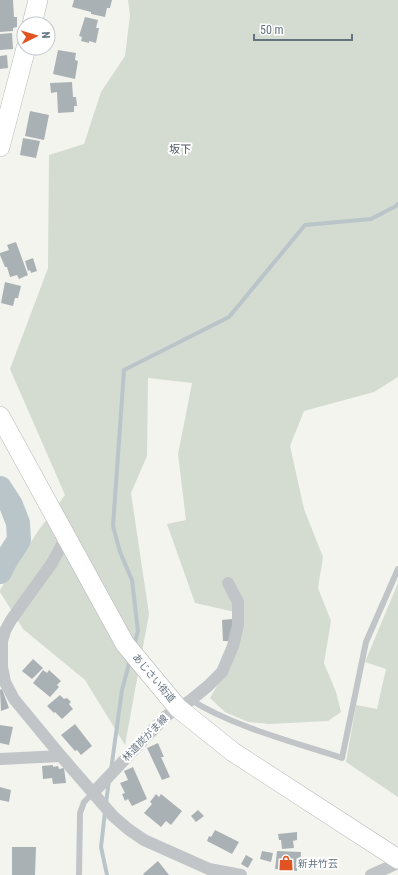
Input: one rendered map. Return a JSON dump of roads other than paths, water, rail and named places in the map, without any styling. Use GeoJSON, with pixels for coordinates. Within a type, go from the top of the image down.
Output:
{"type":"FeatureCollection","features":[{"type":"Feature","properties":{"kind":"highway"},"geometry":{"type":"LineString","coordinates":[[34,16],[38,0]]}},
{"type":"Feature","properties":{"kind":"highway"},"geometry":{"type":"LineString","coordinates":[[0,147],[24,56]]}},
{"type":"Feature","properties":{"kind":"highway","name":"あじさい街道"},"geometry":{"type":"LineString","coordinates":[[0,416],[125,644],[140,663],[233,752],[397,859]]}},
{"type":"Feature","properties":{"kind":"street"},"geometry":{"type":"LineString","coordinates":[[66,537],[52,563],[11,620],[2,641],[2,667],[5,682],[14,699],[113,816],[144,840],[209,869],[241,875]]}},
{"type":"Feature","properties":{"kind":"street","name":"林道炭がま線"},"geometry":{"type":"LineString","coordinates":[[93,793],[166,716],[208,686],[222,672],[234,646],[238,625],[238,602],[228,583]]}},
{"type":"Feature","properties":{"kind":"street"},"geometry":{"type":"LineString","coordinates":[[0,759],[61,756]]}},
{"type":"Feature","properties":{"kind":"street"},"geometry":{"type":"LineString","coordinates":[[371,875],[397,859]]}},
{"type":"Feature","properties":{"kind":"lane"},"geometry":{"type":"LineString","coordinates":[[184,704],[205,709],[262,732],[342,758],[366,642],[398,569]]}},
{"type":"Feature","properties":{"kind":"lane"},"geometry":{"type":"LineString","coordinates":[[79,875],[80,813],[84,802],[93,793]]}},
{"type":"Feature","properties":{"kind":"waterway"},"geometry":{"type":"LineString","coordinates":[[134,646],[138,631],[132,580],[120,552],[113,526],[124,370],[229,317],[305,225],[371,219],[398,204]]}},
{"type":"Feature","properties":{"kind":"waterway"},"geometry":{"type":"LineString","coordinates":[[0,488],[11,505],[18,523],[19,540],[0,572]]}},
{"type":"Feature","properties":{"kind":"waterway"},"geometry":{"type":"LineString","coordinates":[[111,770],[122,690],[130,660]]}},
{"type":"Feature","properties":{"kind":"waterway"},"geometry":{"type":"LineString","coordinates":[[106,803],[109,780]]}},
{"type":"Feature","properties":{"kind":"waterway"},"geometry":{"type":"LineString","coordinates":[[105,812],[101,847],[107,875]]}},
{"type":"Feature","properties":{"kind":"place","name":"新井竹芸"},"geometry":{"type":"Point","coordinates":[286,863]}},
{"type":"Feature","properties":{"kind":"district","name":"坂下"},"geometry":{"type":"Point","coordinates":[180,149]}}]}
